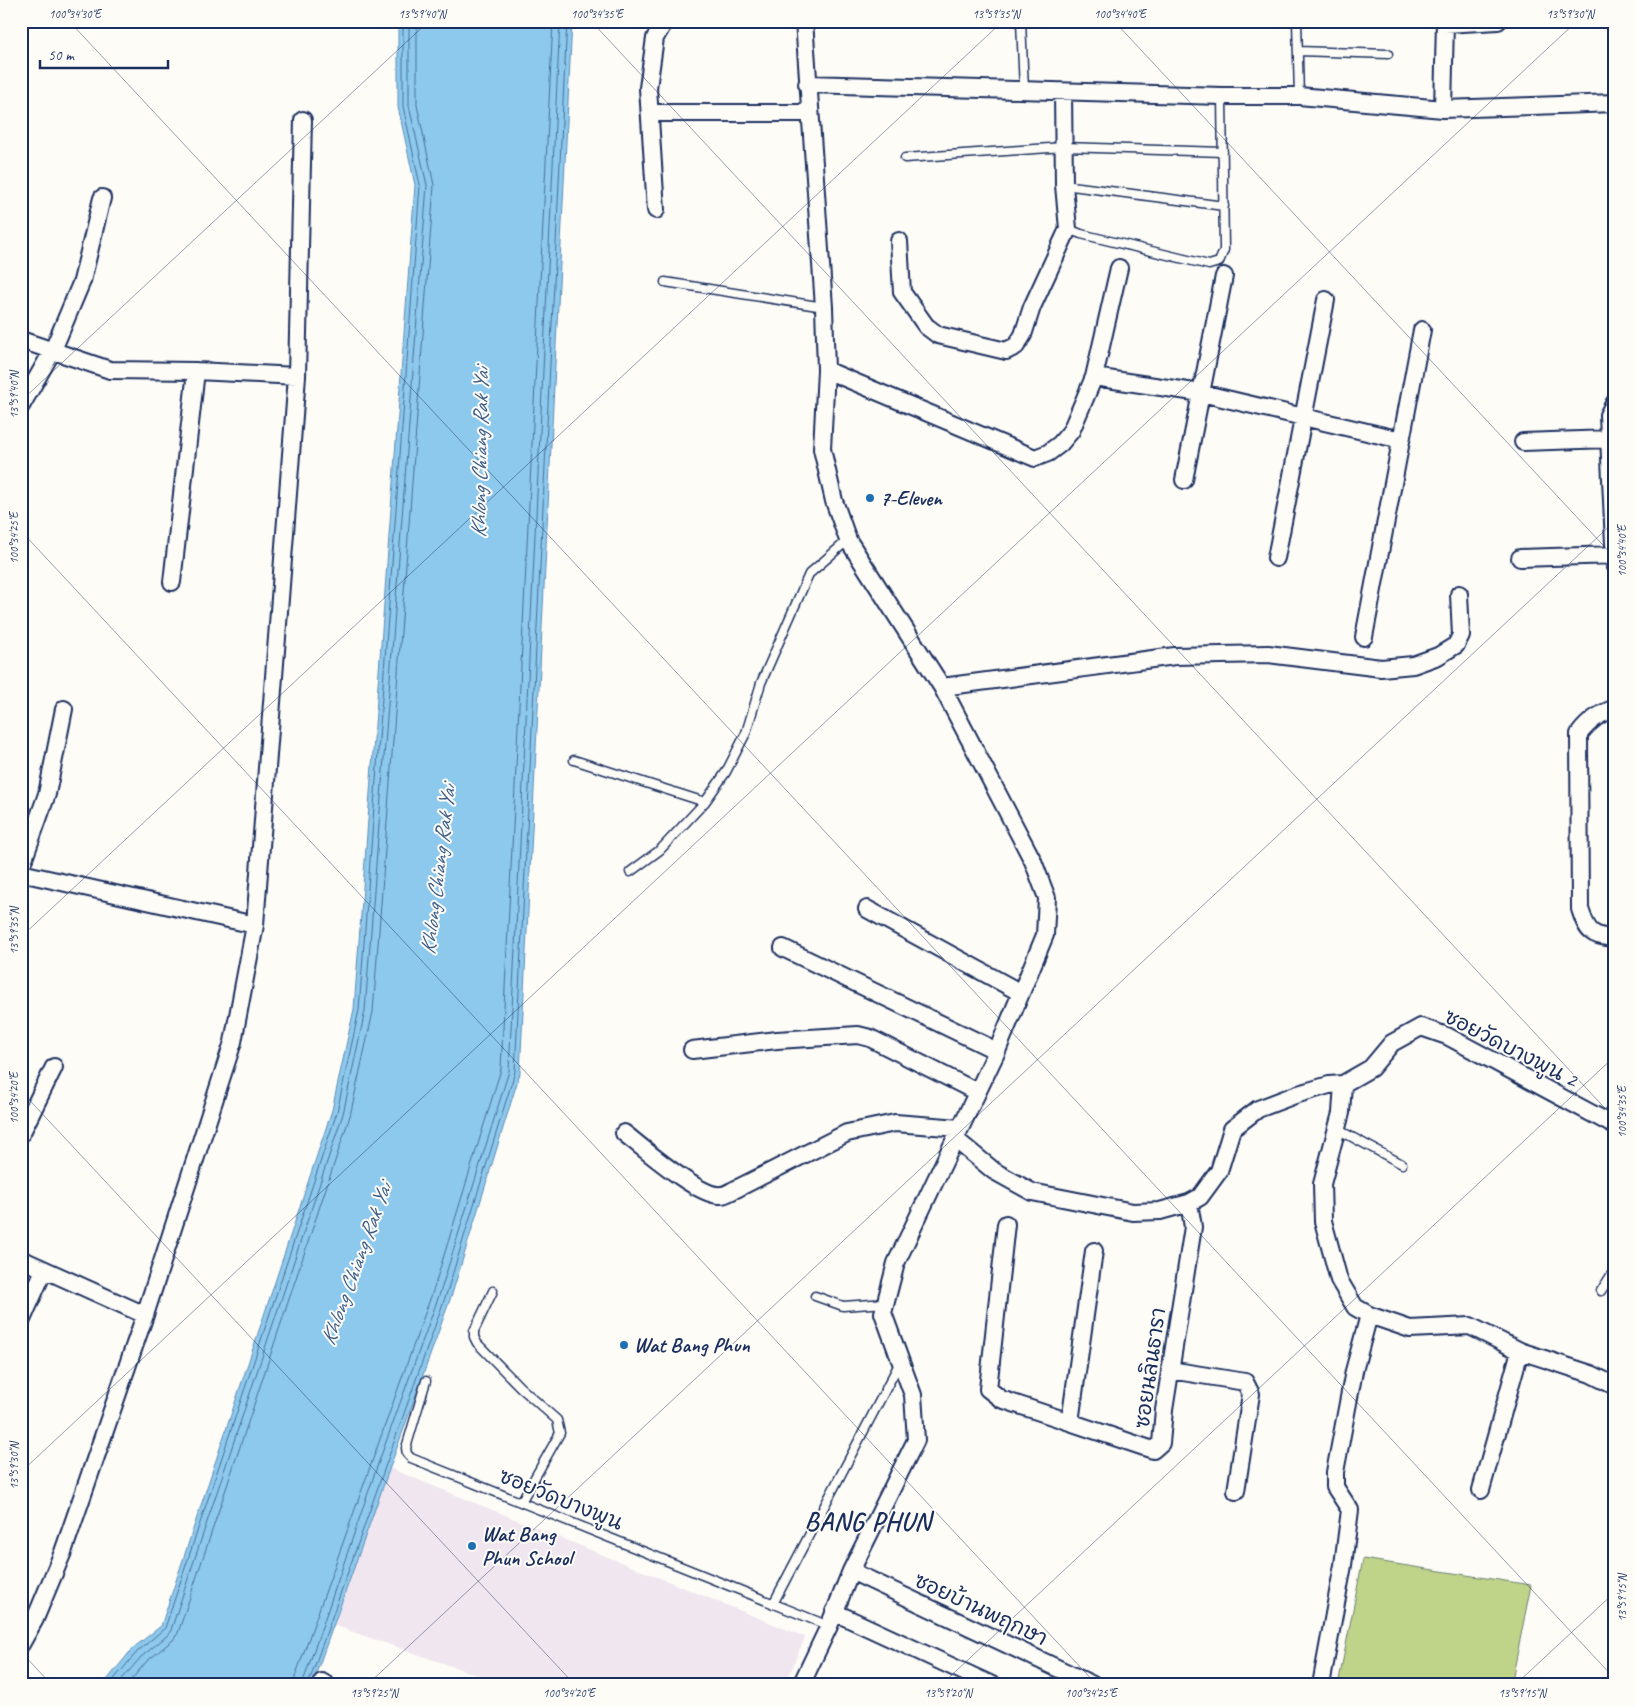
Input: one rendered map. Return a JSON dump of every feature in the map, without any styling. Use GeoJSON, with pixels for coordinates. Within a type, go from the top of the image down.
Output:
{"type":"FeatureCollection","features":[{"type":"Feature","properties":{"kind":"street"},"geometry":{"type":"LineString","coordinates":[[656,210],[648,88],[655,38],[665,21]]}},
{"type":"Feature","properties":{"kind":"street"},"geometry":{"type":"LineString","coordinates":[[801,1685],[832,1619],[851,1572],[916,1440],[913,1395],[883,1313],[896,1263],[977,1092],[1045,935],[1047,898],[1033,861],[942,687],[848,540],[834,501],[822,449],[826,370],[824,307],[804,21]]}},
{"type":"Feature","properties":{"kind":"street"},"geometry":{"type":"LineString","coordinates":[[1443,109],[1445,23],[1498,21]]}},
{"type":"Feature","properties":{"kind":"street"},"geometry":{"type":"LineString","coordinates":[[807,84],[1222,96],[1299,96],[1443,109],[1615,103]]}},
{"type":"Feature","properties":{"kind":"street"},"geometry":{"type":"LineString","coordinates":[[899,241],[902,292],[926,326],[938,335],[1006,351],[1016,346],[1023,335],[1032,307],[1068,229],[1064,185],[1064,92]]}},
{"type":"Feature","properties":{"kind":"street"},"geometry":{"type":"LineString","coordinates":[[650,113],[810,113]]}},
{"type":"Feature","properties":{"kind":"street"},"geometry":{"type":"LineString","coordinates":[[21,1644],[35,1619],[62,1552],[145,1315],[233,1042],[255,925],[297,376],[303,120]]}},
{"type":"Feature","properties":{"kind":"street"},"geometry":{"type":"LineString","coordinates":[[21,406],[52,350],[82,281],[102,198]]}},
{"type":"Feature","properties":{"kind":"street"},"geometry":{"type":"LineString","coordinates":[[826,370],[1035,458],[1048,453],[1060,444],[1071,431],[1094,377],[1119,268]]}},
{"type":"Feature","properties":{"kind":"street"},"geometry":{"type":"LineString","coordinates":[[1184,480],[1224,276]]}},
{"type":"Feature","properties":{"kind":"street"},"geometry":{"type":"LineString","coordinates":[[1276,558],[1326,300]]}},
{"type":"Feature","properties":{"kind":"street"},"geometry":{"type":"LineString","coordinates":[[1364,637],[1422,330]]}},
{"type":"Feature","properties":{"kind":"street"},"geometry":{"type":"LineString","coordinates":[[21,340],[110,370],[196,370],[297,376]]}},
{"type":"Feature","properties":{"kind":"street"},"geometry":{"type":"LineString","coordinates":[[172,582],[196,370]]}},
{"type":"Feature","properties":{"kind":"street"},"geometry":{"type":"LineString","coordinates":[[1094,377],[1201,393],[1401,440]]}},
{"type":"Feature","properties":{"kind":"street"},"geometry":{"type":"LineString","coordinates":[[1615,402],[1608,415],[1615,565]]}},
{"type":"Feature","properties":{"kind":"street"},"geometry":{"type":"LineString","coordinates":[[1523,442],[1609,439]]}},
{"type":"Feature","properties":{"kind":"street"},"geometry":{"type":"LineString","coordinates":[[1520,558],[1615,555]]}},
{"type":"Feature","properties":{"kind":"street"},"geometry":{"type":"LineString","coordinates":[[942,687],[1175,656],[1268,654],[1381,668],[1412,665],[1438,656],[1456,645],[1460,635],[1459,594]]}},
{"type":"Feature","properties":{"kind":"street"},"geometry":{"type":"LineString","coordinates":[[1615,708],[1601,713],[1588,722],[1579,734],[1580,909],[1586,927],[1601,938],[1615,938]]}},
{"type":"Feature","properties":{"kind":"street"},"geometry":{"type":"LineString","coordinates":[[21,867],[47,794],[64,709]]}},
{"type":"Feature","properties":{"kind":"street"},"geometry":{"type":"LineString","coordinates":[[21,873],[255,925]]}},
{"type":"Feature","properties":{"kind":"street"},"geometry":{"type":"LineString","coordinates":[[867,909],[1021,993]]}},
{"type":"Feature","properties":{"kind":"street"},"geometry":{"type":"LineString","coordinates":[[783,948],[996,1050]]}},
{"type":"Feature","properties":{"kind":"street","name":"ซอยวัดบางพูน 2"},"geometry":{"type":"LineString","coordinates":[[957,1133],[994,1172],[1032,1192],[1133,1212],[1160,1211],[1189,1203],[1200,1197],[1219,1171],[1232,1129],[1258,1109],[1329,1085],[1343,1084],[1371,1068],[1392,1043],[1420,1027],[1447,1036],[1615,1126]]}},
{"type":"Feature","properties":{"kind":"street"},"geometry":{"type":"LineString","coordinates":[[692,1050],[777,1040],[858,1035],[870,1038],[977,1092]]}},
{"type":"Feature","properties":{"kind":"street"},"geometry":{"type":"LineString","coordinates":[[21,1134],[54,1067]]}},
{"type":"Feature","properties":{"kind":"street"},"geometry":{"type":"LineString","coordinates":[[1343,1084],[1341,1113],[1322,1184],[1323,1221],[1339,1280],[1355,1307],[1369,1315],[1410,1328],[1470,1326],[1520,1352],[1591,1374],[1615,1386]]}},
{"type":"Feature","properties":{"kind":"street"},"geometry":{"type":"LineString","coordinates":[[624,1133],[702,1191],[720,1196],[847,1133],[895,1123],[957,1133]]}},
{"type":"Feature","properties":{"kind":"street","name":"ซอยนลินธารา"},"geometry":{"type":"LineString","coordinates":[[1006,1224],[988,1389],[1000,1399],[1153,1450],[1161,1443],[1170,1370],[1193,1227],[1189,1203]]}},
{"type":"Feature","properties":{"kind":"street"},"geometry":{"type":"LineString","coordinates":[[1070,1422],[1094,1251]]}},
{"type":"Feature","properties":{"kind":"street"},"geometry":{"type":"LineString","coordinates":[[21,1259],[145,1315]]}},
{"type":"Feature","properties":{"kind":"street"},"geometry":{"type":"LineString","coordinates":[[21,1322],[44,1270]]}},
{"type":"Feature","properties":{"kind":"street"},"geometry":{"type":"LineString","coordinates":[[1321,1685],[1343,1565],[1350,1510],[1335,1488],[1335,1472],[1354,1371],[1369,1315]]}},
{"type":"Feature","properties":{"kind":"street"},"geometry":{"type":"LineString","coordinates":[[1481,1490],[1520,1352]]}},
{"type":"Feature","properties":{"kind":"street"},"geometry":{"type":"LineString","coordinates":[[1170,1370],[1245,1382],[1251,1394],[1236,1491]]}},
{"type":"Feature","properties":{"kind":"street","name":"ซอยบ้านพฤกษา"},"geometry":{"type":"LineString","coordinates":[[851,1572],[1093,1685]]}},
{"type":"Feature","properties":{"kind":"street"},"geometry":{"type":"LineString","coordinates":[[832,1619],[992,1685]]}},
{"type":"Feature","properties":{"kind":"lane"},"geometry":{"type":"LineString","coordinates":[[1021,21],[1024,90]]}},
{"type":"Feature","properties":{"kind":"lane"},"geometry":{"type":"LineString","coordinates":[[1297,21],[1299,96]]}},
{"type":"Feature","properties":{"kind":"lane"},"geometry":{"type":"LineString","coordinates":[[1298,51],[1388,54]]}},
{"type":"Feature","properties":{"kind":"lane"},"geometry":{"type":"LineString","coordinates":[[1068,229],[1081,234],[1209,265],[1218,262],[1224,250],[1222,96]]}},
{"type":"Feature","properties":{"kind":"lane"},"geometry":{"type":"LineString","coordinates":[[905,158],[1064,147],[1223,152]]}},
{"type":"Feature","properties":{"kind":"lane"},"geometry":{"type":"LineString","coordinates":[[1064,185],[1224,206]]}},
{"type":"Feature","properties":{"kind":"lane"},"geometry":{"type":"LineString","coordinates":[[665,282],[824,307]]}},
{"type":"Feature","properties":{"kind":"lane"},"geometry":{"type":"LineString","coordinates":[[630,872],[660,850],[705,802],[726,772],[746,733],[761,684],[809,574],[848,540]]}},
{"type":"Feature","properties":{"kind":"lane"},"geometry":{"type":"LineString","coordinates":[[574,760],[705,802]]}},
{"type":"Feature","properties":{"kind":"lane"},"geometry":{"type":"LineString","coordinates":[[1337,1129],[1402,1164]]}},
{"type":"Feature","properties":{"kind":"lane"},"geometry":{"type":"LineString","coordinates":[[1601,1291],[1615,1269]]}},
{"type":"Feature","properties":{"kind":"lane"},"geometry":{"type":"LineString","coordinates":[[493,1291],[474,1331],[474,1336],[478,1343],[520,1387],[557,1420],[560,1433],[522,1502]]}},
{"type":"Feature","properties":{"kind":"lane"},"geometry":{"type":"LineString","coordinates":[[815,1296],[843,1306],[886,1303]]}},
{"type":"Feature","properties":{"kind":"lane"},"geometry":{"type":"LineString","coordinates":[[773,1604],[901,1360]]}},
{"type":"Feature","properties":{"kind":"lane","name":"ซอยวัดบางพูน"},"geometry":{"type":"LineString","coordinates":[[426,1381],[406,1448],[407,1454],[411,1458],[773,1604],[832,1619]]}},
{"type":"Feature","properties":{"kind":"shaded area","name":"Wat Bang Phun School"},"geometry":{"type":"Polygon","coordinates":[[[389,1468],[805,1637],[785,1685],[506,1685],[333,1625],[389,1468]]]}},
{"type":"Feature","properties":{"kind":"green space"},"geometry":{"type":"Polygon","coordinates":[[[1363,1559],[1531,1585],[1511,1685],[1338,1685],[1363,1559]]]}},
{"type":"Feature","properties":{"kind":"water","name":"Khlong Chiang Rak Yai"},"geometry":{"type":"Polygon","coordinates":[[[398,21],[572,21],[520,1073],[452,1294],[312,1685],[103,1685],[133,1648],[161,1626],[332,1110],[354,1009],[415,185],[398,107],[398,21]]]}},
{"type":"Feature","properties":{"kind":"place","name":"7-Eleven"},"geometry":{"type":"Point","coordinates":[870,498]}},
{"type":"Feature","properties":{"kind":"place","name":"Wat Bang Phun"},"geometry":{"type":"Point","coordinates":[624,1345]}},
{"type":"Feature","properties":{"kind":"place","name":"Wat Bang Phun School"},"geometry":{"type":"Point","coordinates":[472,1546]}},
{"type":"Feature","properties":{"kind":"district","name":"BANG PHUN"},"geometry":{"type":"Point","coordinates":[868,1521]}}]}
